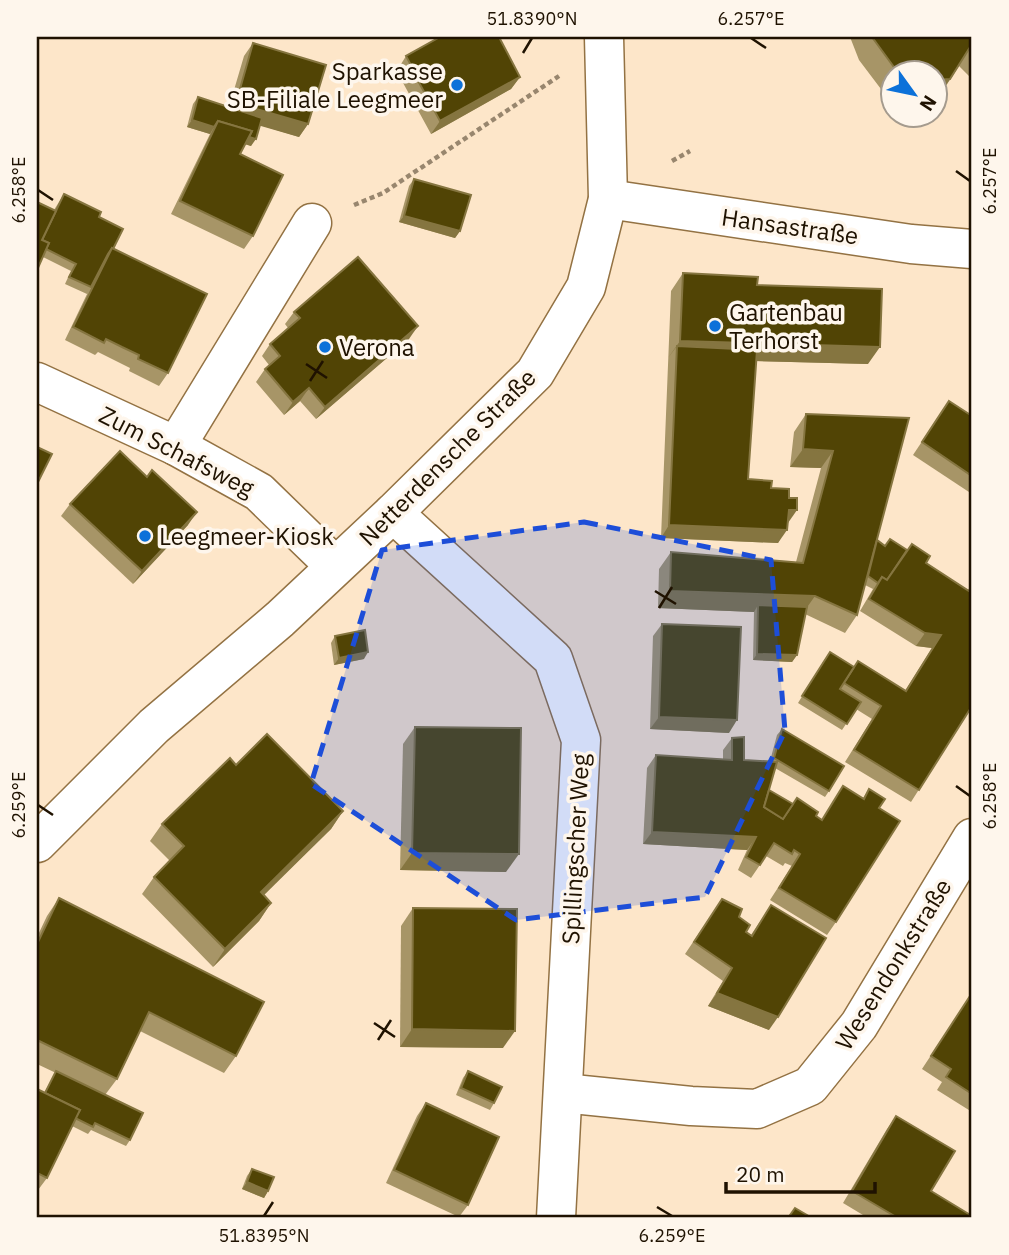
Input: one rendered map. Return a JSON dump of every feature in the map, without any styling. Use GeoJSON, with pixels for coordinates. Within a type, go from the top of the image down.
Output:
{"type":"FeatureCollection","features":[{"type":"Feature","properties":{"kind":"street","name":"Netterdensche Straße"},"geometry":{"type":"LineString","coordinates":[[37,843],[154,726],[280,619],[536,373],[586,287],[608,199],[604,41]]}},
{"type":"Feature","properties":{"kind":"street","name":"Hansastraße"},"geometry":{"type":"LineString","coordinates":[[608,199],[911,244],[972,249]]}},
{"type":"Feature","properties":{"kind":"street"},"geometry":{"type":"LineString","coordinates":[[176,446],[312,223]]}},
{"type":"Feature","properties":{"kind":"street","name":"Zum Schafsweg"},"geometry":{"type":"LineString","coordinates":[[37,382],[176,446],[259,492],[335,566]]}},
{"type":"Feature","properties":{"kind":"street","name":"Spillingscher Weg"},"geometry":{"type":"LineString","coordinates":[[393,513],[553,659],[581,740],[556,1218]]}},
{"type":"Feature","properties":{"kind":"street","name":"Wesendonkstraße"},"geometry":{"type":"LineString","coordinates":[[563,1093],[691,1106],[757,1109],[810,1086],[859,1025],[972,838]]}},
{"type":"Feature","properties":{"kind":"path"},"geometry":{"type":"LineString","coordinates":[[312,223],[383,193],[604,41]]}},
{"type":"Feature","properties":{"kind":"highlighted area"},"geometry":{"type":"Polygon","coordinates":[[[584,522],[771,560],[785,731],[705,897],[516,920],[311,784],[382,550],[584,522]]]}},
{"type":"Feature","properties":{"kind":"building","name":"Sparkasse SB-Filiale Leegmeer"},"geometry":{"type":"Polygon","coordinates":[[[440,37],[499,37],[520,77],[440,121],[406,56],[440,37]]]}},
{"type":"Feature","properties":{"kind":"building"},"geometry":{"type":"Polygon","coordinates":[[[872,37],[972,37],[972,44],[950,79],[950,60],[889,60],[872,37]]]}},
{"type":"Feature","properties":{"kind":"building"},"geometry":{"type":"Polygon","coordinates":[[[253,43],[326,65],[308,124],[236,103],[253,43]]]}},
{"type":"Feature","properties":{"kind":"building"},"geometry":{"type":"Polygon","coordinates":[[[198,97],[262,118],[256,139],[249,137],[252,131],[218,121],[214,127],[192,120],[198,97]]]}},
{"type":"Feature","properties":{"kind":"building"},"geometry":{"type":"Polygon","coordinates":[[[218,121],[252,131],[240,154],[283,175],[253,236],[180,201],[218,121]]]}},
{"type":"Feature","properties":{"kind":"building"},"geometry":{"type":"Polygon","coordinates":[[[414,179],[471,195],[460,231],[404,216],[414,179]]]}},
{"type":"Feature","properties":{"kind":"building"},"geometry":{"type":"Polygon","coordinates":[[[64,194],[101,212],[99,217],[123,229],[91,287],[69,277],[76,264],[46,249],[49,243],[42,240],[64,194]]]}},
{"type":"Feature","properties":{"kind":"building"},"geometry":{"type":"Polygon","coordinates":[[[37,202],[56,211],[42,240],[49,243],[37,270],[37,202]]]}},
{"type":"Feature","properties":{"kind":"building"},"geometry":{"type":"Polygon","coordinates":[[[112,248],[207,294],[168,373],[138,359],[139,355],[106,339],[104,343],[73,327],[112,248]]]}},
{"type":"Feature","properties":{"kind":"building"},"geometry":{"type":"Polygon","coordinates":[[[358,257],[418,326],[325,407],[309,388],[293,402],[265,369],[280,356],[270,344],[300,318],[294,312],[358,257]]]}},
{"type":"Feature","properties":{"kind":"building"},"geometry":{"type":"Polygon","coordinates":[[[683,273],[758,277],[757,285],[882,289],[880,347],[680,341],[683,273]]]}},
{"type":"Feature","properties":{"kind":"building"},"geometry":{"type":"Polygon","coordinates":[[[677,346],[757,350],[748,479],[772,481],[771,488],[789,489],[789,498],[797,498],[797,510],[789,510],[787,530],[669,525],[677,346]]]}},
{"type":"Feature","properties":{"kind":"building"},"geometry":{"type":"Polygon","coordinates":[[[949,401],[972,416],[972,476],[922,442],[949,401]]]}},
{"type":"Feature","properties":{"kind":"building"},"geometry":{"type":"Polygon","coordinates":[[[806,414],[909,418],[857,615],[815,596],[670,591],[671,552],[803,563],[833,451],[803,449],[806,414]]]}},
{"type":"Feature","properties":{"kind":"building"},"geometry":{"type":"Polygon","coordinates":[[[37,447],[52,454],[37,484],[37,447]]]}},
{"type":"Feature","properties":{"kind":"building"},"geometry":{"type":"Polygon","coordinates":[[[120,451],[147,477],[152,470],[197,512],[142,571],[70,504],[120,451]]]}},
{"type":"Feature","properties":{"kind":"building"},"geometry":{"type":"Polygon","coordinates":[[[890,539],[907,550],[887,580],[882,577],[878,583],[868,576],[877,540],[885,546],[890,539]]]}},
{"type":"Feature","properties":{"kind":"building"},"geometry":{"type":"Polygon","coordinates":[[[912,544],[930,556],[926,563],[969,591],[972,586],[972,706],[919,790],[854,750],[881,706],[844,683],[858,661],[906,691],[941,635],[925,633],[869,599],[882,577],[887,580],[912,544]]]}},
{"type":"Feature","properties":{"kind":"building"},"geometry":{"type":"Polygon","coordinates":[[[758,605],[807,607],[797,655],[757,654],[758,605]]]}},
{"type":"Feature","properties":{"kind":"building"},"geometry":{"type":"Polygon","coordinates":[[[662,624],[741,627],[737,720],[659,717],[662,624]]]}},
{"type":"Feature","properties":{"kind":"building"},"geometry":{"type":"Polygon","coordinates":[[[365,630],[368,652],[339,658],[335,636],[365,630]]]}},
{"type":"Feature","properties":{"kind":"building"},"geometry":{"type":"Polygon","coordinates":[[[830,652],[854,667],[840,689],[861,702],[847,724],[802,696],[830,652]]]}},
{"type":"Feature","properties":{"kind":"building"},"geometry":{"type":"Polygon","coordinates":[[[415,727],[521,728],[519,854],[412,853],[415,727]]]}},
{"type":"Feature","properties":{"kind":"building"},"geometry":{"type":"Polygon","coordinates":[[[782,729],[844,766],[829,791],[774,758],[782,729]]]}},
{"type":"Feature","properties":{"kind":"building"},"geometry":{"type":"Polygon","coordinates":[[[267,734],[343,811],[261,892],[271,903],[225,949],[154,877],[184,846],[162,824],[230,758],[236,765],[267,734]]]}},
{"type":"Feature","properties":{"kind":"building"},"geometry":{"type":"Polygon","coordinates":[[[744,737],[744,760],[777,762],[764,807],[783,819],[797,798],[818,812],[816,816],[822,820],[843,786],[864,799],[869,789],[885,799],[879,808],[900,821],[836,922],[779,888],[800,854],[794,850],[792,854],[774,843],[760,865],[746,857],[756,837],[652,832],[656,755],[732,760],[732,738],[744,737]]]}},
{"type":"Feature","properties":{"kind":"building"},"geometry":{"type":"Polygon","coordinates":[[[769,790],[793,804],[783,819],[764,807],[769,790]]]}},
{"type":"Feature","properties":{"kind":"building"},"geometry":{"type":"Polygon","coordinates":[[[59,898],[264,1002],[236,1056],[149,1012],[117,1079],[37,1040],[37,944],[59,898]]]}},
{"type":"Feature","properties":{"kind":"building"},"geometry":{"type":"Polygon","coordinates":[[[722,899],[742,909],[739,917],[750,925],[746,932],[752,936],[771,905],[826,938],[778,1017],[717,993],[732,968],[694,942],[722,899]]]}},
{"type":"Feature","properties":{"kind":"building"},"geometry":{"type":"Polygon","coordinates":[[[413,908],[517,909],[515,1031],[412,1029],[413,908]]]}},
{"type":"Feature","properties":{"kind":"building"},"geometry":{"type":"Polygon","coordinates":[[[970,996],[972,1094],[946,1077],[951,1069],[931,1056],[970,996]]]}},
{"type":"Feature","properties":{"kind":"building"},"geometry":{"type":"Polygon","coordinates":[[[56,1071],[143,1113],[130,1140],[95,1123],[93,1127],[75,1118],[80,1110],[45,1093],[56,1071]]]}},
{"type":"Feature","properties":{"kind":"building"},"geometry":{"type":"Polygon","coordinates":[[[468,1071],[502,1087],[494,1103],[461,1088],[468,1071]]]}},
{"type":"Feature","properties":{"kind":"building"},"geometry":{"type":"Polygon","coordinates":[[[37,1089],[80,1110],[47,1178],[37,1173],[37,1089]]]}},
{"type":"Feature","properties":{"kind":"building"},"geometry":{"type":"Polygon","coordinates":[[[426,1103],[499,1137],[468,1205],[394,1170],[426,1103]]]}},
{"type":"Feature","properties":{"kind":"building"},"geometry":{"type":"Polygon","coordinates":[[[896,1116],[955,1151],[931,1191],[972,1218],[898,1218],[852,1191],[896,1116]]]}},
{"type":"Feature","properties":{"kind":"building"},"geometry":{"type":"Polygon","coordinates":[[[252,1169],[274,1177],[268,1191],[247,1182],[252,1169]]]}},
{"type":"Feature","properties":{"kind":"building"},"geometry":{"type":"Polygon","coordinates":[[[795,1208],[812,1218],[788,1218],[795,1208]]]}},
{"type":"Feature","properties":{"kind":"place","name":"Sparkasse SB-Filiale Leegmeer"},"geometry":{"type":"Point","coordinates":[457,85]}},
{"type":"Feature","properties":{"kind":"place","name":"Gartenbau Terhorst"},"geometry":{"type":"Point","coordinates":[715,326]}},
{"type":"Feature","properties":{"kind":"place","name":"Verona"},"geometry":{"type":"Point","coordinates":[325,347]}},
{"type":"Feature","properties":{"kind":"place","name":"Leegmeer-Kiosk"},"geometry":{"type":"Point","coordinates":[145,536]}}]}
